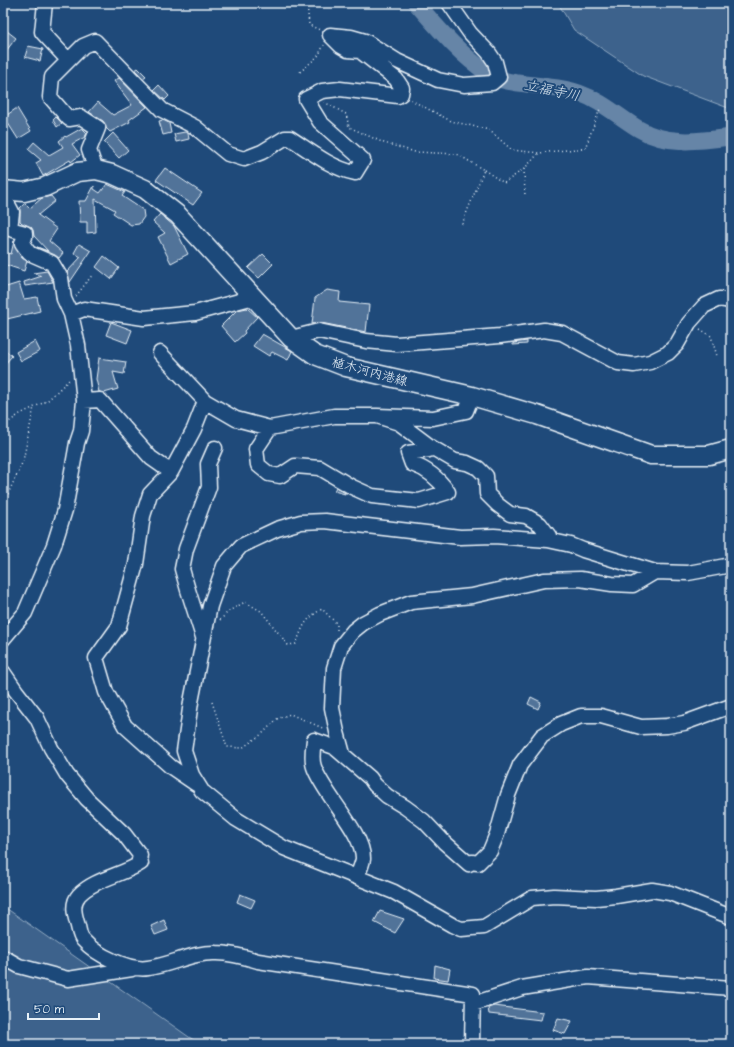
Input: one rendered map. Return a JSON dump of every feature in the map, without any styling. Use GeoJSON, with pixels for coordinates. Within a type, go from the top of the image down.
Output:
{"type":"FeatureCollection","features":[{"type":"Feature","properties":{"kind":"main road","name":"植木河内港線"},"geometry":{"type":"LineString","coordinates":[[3,190],[24,192],[45,187],[77,172],[96,170],[112,174],[145,189],[178,215],[291,338],[315,355],[346,367],[472,396],[537,415],[651,455],[709,455],[731,449]]}},
{"type":"Feature","properties":{"kind":"street"},"geometry":{"type":"LineString","coordinates":[[45,3],[42,32],[68,60]]}},
{"type":"Feature","properties":{"kind":"street"},"geometry":{"type":"LineString","coordinates":[[330,34],[365,41],[397,61],[438,80],[464,85],[492,83],[499,77],[495,62],[489,53],[470,33],[449,3]]}},
{"type":"Feature","properties":{"kind":"street"},"geometry":{"type":"LineString","coordinates":[[96,170],[89,150],[98,128],[81,117],[69,119],[50,97],[52,77],[83,46],[95,41],[162,110],[195,127],[228,154],[244,159],[262,152],[285,138],[290,138],[344,171],[355,173],[362,160],[320,122],[306,99],[322,91],[340,89],[398,96],[401,94],[402,88],[396,79],[360,50],[348,50],[340,46],[330,34]]}},
{"type":"Feature","properties":{"kind":"street"},"geometry":{"type":"LineString","coordinates":[[3,195],[12,212],[10,229],[24,233],[25,237],[22,243],[29,253],[52,264],[61,278],[64,299],[71,314],[78,345],[84,401],[81,431],[77,443],[65,510],[54,545],[26,613],[3,639]]}},
{"type":"Feature","properties":{"kind":"street"},"geometry":{"type":"LineString","coordinates":[[71,314],[84,308],[144,318],[181,315],[195,313],[254,297]]}},
{"type":"Feature","properties":{"kind":"street"},"geometry":{"type":"LineString","coordinates":[[291,338],[319,332],[366,341],[397,344],[500,336],[544,330],[562,333],[618,363],[634,364],[650,362],[668,353],[677,344],[690,323],[704,306],[719,299],[731,300]]}},
{"type":"Feature","properties":{"kind":"street"},"geometry":{"type":"LineString","coordinates":[[160,353],[205,401],[236,419],[270,428],[334,416],[433,418],[466,411],[472,396]]}},
{"type":"Feature","properties":{"kind":"street"},"geometry":{"type":"LineString","coordinates":[[84,401],[100,400],[151,458],[171,472]]}},
{"type":"Feature","properties":{"kind":"street"},"geometry":{"type":"LineString","coordinates":[[199,786],[171,767],[125,726],[106,692],[96,658],[119,626],[136,564],[143,516],[150,494],[171,472],[194,429],[205,401]]}},
{"type":"Feature","properties":{"kind":"street"},"geometry":{"type":"LineString","coordinates":[[377,416],[399,423],[431,447],[455,461],[467,463],[478,468],[486,476],[487,494],[510,514],[526,516],[540,524],[548,536],[548,540]]}},
{"type":"Feature","properties":{"kind":"street"},"geometry":{"type":"LineString","coordinates":[[270,428],[256,449],[258,465],[269,474],[280,476],[295,466],[320,468],[352,487],[372,496],[386,498],[419,501],[448,492],[442,483],[423,467],[412,464],[408,453],[429,450],[431,447]]}},
{"type":"Feature","properties":{"kind":"street"},"geometry":{"type":"LineString","coordinates":[[204,637],[182,569],[186,549],[209,487],[208,464],[216,448]]}},
{"type":"Feature","properties":{"kind":"street"},"geometry":{"type":"LineString","coordinates":[[731,566],[688,573],[656,572],[571,545],[548,540],[494,536],[460,537],[325,521],[301,522],[276,529],[241,546],[224,566],[210,606],[190,702],[184,751],[192,775],[202,791],[236,819],[284,848],[394,892],[452,925],[461,928],[484,927],[532,898],[554,896],[596,898],[652,890],[670,893],[731,917]]}},
{"type":"Feature","properties":{"kind":"street"},"geometry":{"type":"LineString","coordinates":[[343,754],[332,708],[334,668],[341,646],[352,632],[363,623],[411,602],[472,596],[544,580],[580,579],[612,584],[633,585],[656,572]]}},
{"type":"Feature","properties":{"kind":"street"},"geometry":{"type":"LineString","coordinates":[[3,672],[36,718],[67,775],[87,799],[124,834],[140,854],[139,860],[141,863],[133,868],[94,884],[80,893],[76,898],[73,913],[82,940],[106,958],[137,968],[148,969],[200,954],[216,953],[347,976],[450,989],[473,994],[472,1044]]}},
{"type":"Feature","properties":{"kind":"street"},"geometry":{"type":"LineString","coordinates":[[357,877],[363,860],[361,846],[340,808],[332,800],[314,767],[312,751],[314,740],[334,747],[343,754],[387,796],[424,821],[444,842],[469,864],[472,862],[478,863],[490,852],[497,834],[508,795],[520,765],[542,736],[562,724],[581,716],[600,716],[641,727],[667,726],[684,723],[731,706]]}},
{"type":"Feature","properties":{"kind":"street"},"geometry":{"type":"LineString","coordinates":[[3,957],[19,966],[68,979],[137,968]]}},
{"type":"Feature","properties":{"kind":"street"},"geometry":{"type":"LineString","coordinates":[[473,1004],[522,988],[588,977],[731,988]]}},
{"type":"Feature","properties":{"kind":"path"},"geometry":{"type":"LineString","coordinates":[[300,72],[318,56],[330,34],[309,25],[307,3]]}},
{"type":"Feature","properties":{"kind":"path"},"geometry":{"type":"LineString","coordinates":[[401,94],[451,121],[489,130],[512,150],[539,153],[585,148],[600,109]]}},
{"type":"Feature","properties":{"kind":"path"},"geometry":{"type":"LineString","coordinates":[[312,96],[346,114],[349,127],[384,143],[415,152],[457,154],[504,183],[524,169],[539,153]]}},
{"type":"Feature","properties":{"kind":"path"},"geometry":{"type":"LineString","coordinates":[[524,169],[525,197]]}},
{"type":"Feature","properties":{"kind":"path"},"geometry":{"type":"LineString","coordinates":[[462,224],[484,170]]}},
{"type":"Feature","properties":{"kind":"path"},"geometry":{"type":"LineString","coordinates":[[76,296],[93,274]]}},
{"type":"Feature","properties":{"kind":"path"},"geometry":{"type":"LineString","coordinates":[[690,323],[711,336],[717,356]]}},
{"type":"Feature","properties":{"kind":"path"},"geometry":{"type":"LineString","coordinates":[[3,426],[47,401],[80,369]]}},
{"type":"Feature","properties":{"kind":"path"},"geometry":{"type":"LineString","coordinates":[[3,505],[23,461],[34,408]]}},
{"type":"Feature","properties":{"kind":"path"},"geometry":{"type":"LineString","coordinates":[[220,620],[229,611],[245,602],[261,611],[288,645],[296,644],[302,629],[310,617],[322,610],[337,624],[336,631],[343,643]]}},
{"type":"Feature","properties":{"kind":"path"},"geometry":{"type":"LineString","coordinates":[[212,702],[227,747],[242,748],[262,734],[277,720],[290,714],[318,727],[337,732]]}},
{"type":"Feature","properties":{"kind":"shaded area"},"geometry":{"type":"Polygon","coordinates":[[[558,3],[731,3],[731,109],[643,76],[574,30],[558,3]]]}},
{"type":"Feature","properties":{"kind":"shaded area"},"geometry":{"type":"Polygon","coordinates":[[[3,906],[189,1037],[200,1044],[3,1044],[3,906]]]}},
{"type":"Feature","properties":{"kind":"building"},"geometry":{"type":"Polygon","coordinates":[[[7,31],[16,38],[3,55],[3,37],[7,31]]]}},
{"type":"Feature","properties":{"kind":"building"},"geometry":{"type":"Polygon","coordinates":[[[28,46],[43,49],[40,61],[25,57],[28,46]]]}},
{"type":"Feature","properties":{"kind":"building"},"geometry":{"type":"Polygon","coordinates":[[[138,68],[146,76],[143,78],[135,70],[138,68]]]}},
{"type":"Feature","properties":{"kind":"building"},"geometry":{"type":"Polygon","coordinates":[[[119,78],[147,107],[129,120],[130,122],[110,132],[106,128],[103,121],[89,112],[98,102],[113,115],[132,105],[114,81],[119,78]]]}},
{"type":"Feature","properties":{"kind":"building"},"geometry":{"type":"Polygon","coordinates":[[[159,85],[169,96],[165,100],[154,90],[159,85]]]}},
{"type":"Feature","properties":{"kind":"building"},"geometry":{"type":"Polygon","coordinates":[[[17,108],[31,131],[18,139],[4,117],[17,108]]]}},
{"type":"Feature","properties":{"kind":"building"},"geometry":{"type":"Polygon","coordinates":[[[56,117],[62,123],[57,127],[53,120],[56,117]]]}},
{"type":"Feature","properties":{"kind":"building"},"geometry":{"type":"Polygon","coordinates":[[[163,120],[169,123],[171,133],[163,135],[159,121],[163,120]]]}},
{"type":"Feature","properties":{"kind":"building"},"geometry":{"type":"Polygon","coordinates":[[[82,128],[87,133],[85,137],[72,144],[80,155],[71,162],[70,160],[43,176],[36,163],[41,160],[28,149],[34,142],[49,155],[63,147],[59,141],[65,136],[66,137],[82,128]]]}},
{"type":"Feature","properties":{"kind":"building"},"geometry":{"type":"Polygon","coordinates":[[[185,132],[188,133],[189,139],[176,142],[174,134],[185,132]]]}},
{"type":"Feature","properties":{"kind":"building"},"geometry":{"type":"Polygon","coordinates":[[[113,133],[128,150],[119,158],[104,142],[113,133]]]}},
{"type":"Feature","properties":{"kind":"building"},"geometry":{"type":"Polygon","coordinates":[[[165,168],[202,193],[193,205],[156,180],[165,168]]]}},
{"type":"Feature","properties":{"kind":"building"},"geometry":{"type":"Polygon","coordinates":[[[107,184],[125,192],[122,196],[143,210],[144,217],[139,224],[131,225],[113,213],[115,210],[95,199],[96,232],[87,233],[87,222],[80,222],[79,201],[86,201],[94,186],[94,189],[100,193],[107,184]]]}},
{"type":"Feature","properties":{"kind":"building"},"geometry":{"type":"Polygon","coordinates":[[[51,196],[55,201],[38,215],[57,229],[49,241],[63,253],[59,258],[37,247],[48,251],[34,236],[31,227],[20,221],[20,208],[25,203],[30,208],[42,198],[51,196]]]}},
{"type":"Feature","properties":{"kind":"building"},"geometry":{"type":"Polygon","coordinates":[[[160,214],[174,226],[188,254],[171,263],[158,237],[165,233],[153,222],[160,214]]]}},
{"type":"Feature","properties":{"kind":"building"},"geometry":{"type":"Polygon","coordinates":[[[14,241],[15,248],[22,258],[27,261],[24,271],[3,264],[5,252],[11,254],[14,241]]]}},
{"type":"Feature","properties":{"kind":"building"},"geometry":{"type":"Polygon","coordinates":[[[79,244],[91,251],[70,282],[67,272],[81,257],[74,253],[79,244]]]}},
{"type":"Feature","properties":{"kind":"building"},"geometry":{"type":"Polygon","coordinates":[[[263,254],[273,264],[259,278],[248,268],[263,254]]]}},
{"type":"Feature","properties":{"kind":"building"},"geometry":{"type":"Polygon","coordinates":[[[104,256],[119,268],[111,279],[96,267],[104,256]]]}},
{"type":"Feature","properties":{"kind":"building"},"geometry":{"type":"Polygon","coordinates":[[[47,271],[53,282],[25,286],[24,282],[42,276],[33,273],[47,271]]]}},
{"type":"Feature","properties":{"kind":"building"},"geometry":{"type":"Polygon","coordinates":[[[19,283],[24,299],[37,297],[40,311],[3,320],[3,288],[19,283]]]}},
{"type":"Feature","properties":{"kind":"building"},"geometry":{"type":"Polygon","coordinates":[[[327,290],[340,292],[339,302],[369,305],[366,332],[321,323],[312,324],[315,298],[327,290]]]}},
{"type":"Feature","properties":{"kind":"building"},"geometry":{"type":"Polygon","coordinates":[[[247,308],[257,317],[244,331],[245,333],[235,342],[221,326],[237,310],[247,308]]]}},
{"type":"Feature","properties":{"kind":"building"},"geometry":{"type":"Polygon","coordinates":[[[111,322],[132,330],[127,343],[106,335],[111,322]]]}},
{"type":"Feature","properties":{"kind":"building"},"geometry":{"type":"Polygon","coordinates":[[[262,334],[292,351],[288,360],[272,352],[269,356],[253,346],[262,334]]]}},
{"type":"Feature","properties":{"kind":"building"},"geometry":{"type":"Polygon","coordinates":[[[35,341],[40,351],[21,361],[16,352],[35,341]]]}},
{"type":"Feature","properties":{"kind":"building"},"geometry":{"type":"Polygon","coordinates":[[[527,341],[527,344],[513,345],[513,343],[527,341]]]}},
{"type":"Feature","properties":{"kind":"building"},"geometry":{"type":"Polygon","coordinates":[[[3,348],[12,356],[3,366],[3,348]]]}},
{"type":"Feature","properties":{"kind":"building"},"geometry":{"type":"Polygon","coordinates":[[[99,358],[126,362],[124,374],[113,372],[118,389],[104,393],[99,392],[96,379],[99,358]]]}},
{"type":"Feature","properties":{"kind":"building"},"geometry":{"type":"Polygon","coordinates":[[[336,487],[345,493],[345,494],[334,491],[336,487]]]}},
{"type":"Feature","properties":{"kind":"building"},"geometry":{"type":"Polygon","coordinates":[[[531,697],[541,702],[538,709],[528,704],[531,697]]]}},
{"type":"Feature","properties":{"kind":"building"},"geometry":{"type":"Polygon","coordinates":[[[240,894],[255,900],[251,908],[237,902],[240,894]]]}},
{"type":"Feature","properties":{"kind":"building"},"geometry":{"type":"Polygon","coordinates":[[[380,911],[404,919],[395,933],[374,922],[380,911]]]}},
{"type":"Feature","properties":{"kind":"building"},"geometry":{"type":"Polygon","coordinates":[[[164,920],[168,930],[155,935],[151,926],[164,920]]]}},
{"type":"Feature","properties":{"kind":"building"},"geometry":{"type":"Polygon","coordinates":[[[435,965],[450,969],[448,980],[434,978],[435,965]]]}},
{"type":"Feature","properties":{"kind":"building"},"geometry":{"type":"Polygon","coordinates":[[[494,1006],[543,1012],[541,1020],[489,1014],[488,1008],[494,1006]]]}},
{"type":"Feature","properties":{"kind":"building"},"geometry":{"type":"Polygon","coordinates":[[[558,1018],[572,1021],[565,1034],[553,1030],[558,1018]]]}},
{"type":"Feature","properties":{"kind":"waterway","name":"立福寺川"},"geometry":{"type":"LineString","coordinates":[[416,3],[469,59],[488,73],[502,80],[579,93],[603,105],[639,129],[661,138],[696,141],[731,137]]}}]}
